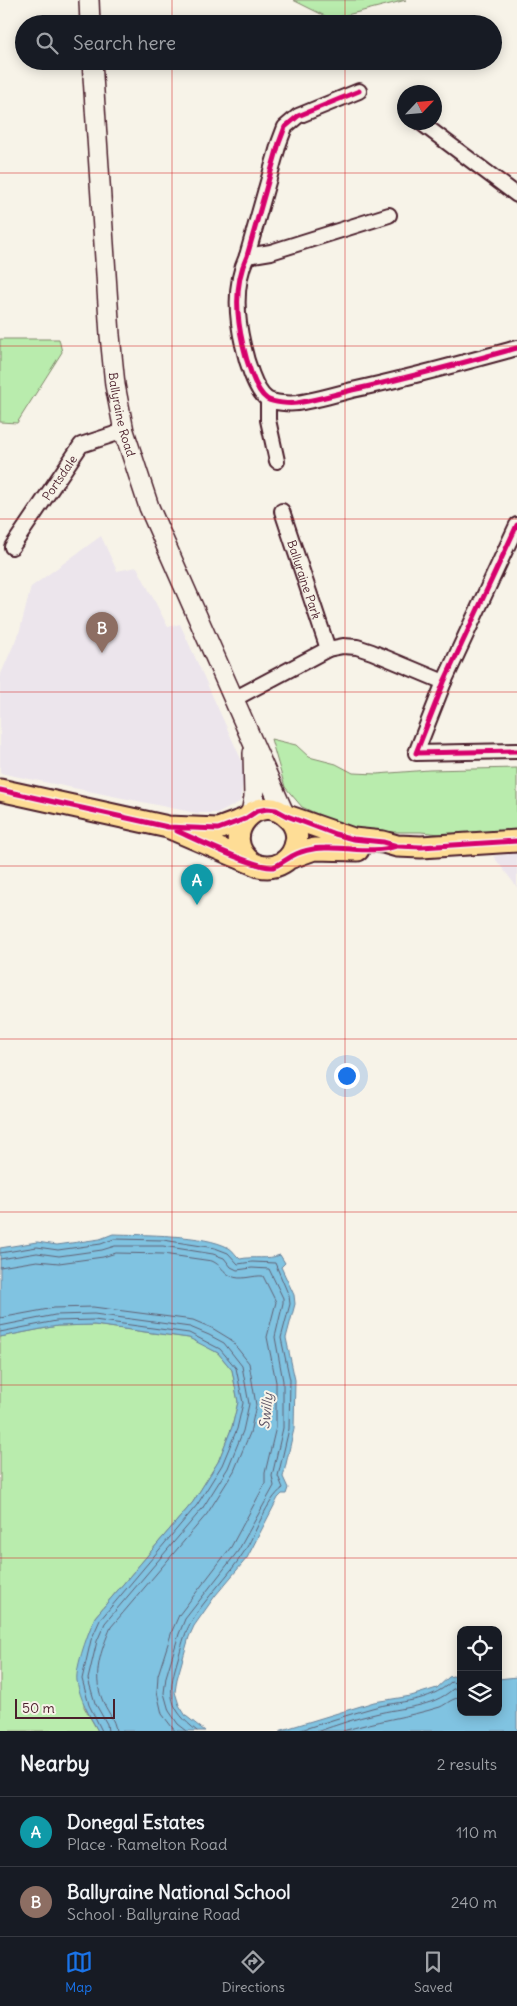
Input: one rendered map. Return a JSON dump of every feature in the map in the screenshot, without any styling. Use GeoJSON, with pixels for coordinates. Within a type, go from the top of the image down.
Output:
{"type":"FeatureCollection","features":[{"type":"Feature","properties":{"kind":"main road"},"geometry":{"type":"LineString","coordinates":[[89,0],[90,15]]}},
{"type":"Feature","properties":{"kind":"main road","name":"Ballyraine Road"},"geometry":{"type":"LineString","coordinates":[[93,70],[114,385],[124,431],[149,507],[234,698],[252,744]]}},
{"type":"Feature","properties":{"kind":"main road"},"geometry":{"type":"LineString","coordinates":[[252,744],[285,815],[294,825],[297,835],[294,849],[289,858]]}},
{"type":"Feature","properties":{"kind":"main road"},"geometry":{"type":"LineString","coordinates":[[251,862],[242,852],[238,840],[240,829],[248,816],[254,790],[252,744]]}},
{"type":"Feature","properties":{"kind":"main road"},"geometry":{"type":"LineString","coordinates":[[0,790],[168,827],[218,829],[267,809],[335,834],[397,846],[421,847],[517,841]]}},
{"type":"Feature","properties":{"kind":"main road"},"geometry":{"type":"LineString","coordinates":[[168,827],[262,867],[272,867],[283,863],[289,858],[314,849],[337,848],[370,851],[384,850],[397,846]]}},
{"type":"Feature","properties":{"kind":"street"},"geometry":{"type":"LineString","coordinates":[[359,91],[298,116],[285,127],[247,256],[241,270],[237,297],[239,325],[246,357],[259,391],[268,400],[295,404],[420,375],[517,348]]}},
{"type":"Feature","properties":{"kind":"street"},"geometry":{"type":"LineString","coordinates":[[431,130],[517,195]]}},
{"type":"Feature","properties":{"kind":"street"},"geometry":{"type":"LineString","coordinates":[[247,256],[271,252],[389,215]]}},
{"type":"Feature","properties":{"kind":"street"},"geometry":{"type":"LineString","coordinates":[[268,400],[268,420],[277,461]]}},
{"type":"Feature","properties":{"kind":"street","name":"Portsdale"},"geometry":{"type":"LineString","coordinates":[[12,547],[81,445],[124,431]]}},
{"type":"Feature","properties":{"kind":"street","name":"Ballyraine Park"},"geometry":{"type":"LineString","coordinates":[[282,511],[328,649]]}},
{"type":"Feature","properties":{"kind":"street"},"geometry":{"type":"LineString","coordinates":[[517,525],[444,682],[416,753],[517,751]]}},
{"type":"Feature","properties":{"kind":"street"},"geometry":{"type":"LineString","coordinates":[[234,698],[328,649],[343,646],[357,647],[372,652],[444,682]]}},
{"type":"Feature","properties":{"kind":"shaded area"},"geometry":{"type":"Polygon","coordinates":[[[101,536],[117,571],[137,567],[168,627],[180,624],[245,768],[240,802],[219,813],[196,813],[0,773],[0,676],[20,630],[31,587],[101,536]]]}},
{"type":"Feature","properties":{"kind":"shaded area"},"geometry":{"type":"Polygon","coordinates":[[[517,853],[517,887],[493,856],[517,853]]]}},
{"type":"Feature","properties":{"kind":"green space"},"geometry":{"type":"Polygon","coordinates":[[[293,0],[406,0],[347,15],[323,15],[293,0]]]}},
{"type":"Feature","properties":{"kind":"green space"},"geometry":{"type":"Polygon","coordinates":[[[0,339],[59,339],[62,352],[17,423],[0,422],[0,339]]]}},
{"type":"Feature","properties":{"kind":"green space"},"geometry":{"type":"Polygon","coordinates":[[[271,739],[296,745],[309,757],[336,764],[353,773],[377,774],[429,770],[517,768],[517,830],[459,836],[421,832],[356,832],[302,807],[285,787],[271,739]]]}},
{"type":"Feature","properties":{"kind":"green space"},"geometry":{"type":"Polygon","coordinates":[[[94,1325],[189,1338],[204,1345],[218,1353],[232,1370],[238,1402],[232,1427],[218,1462],[193,1502],[95,1617],[87,1638],[84,1707],[98,1731],[0,1731],[0,1337],[57,1326],[94,1325]]]}},
{"type":"Feature","properties":{"kind":"water","name":"Swilly"},"geometry":{"type":"Polygon","coordinates":[[[113,1234],[173,1236],[205,1240],[229,1248],[240,1259],[280,1255],[285,1263],[281,1267],[294,1295],[295,1304],[286,1338],[295,1380],[294,1429],[283,1477],[288,1488],[286,1494],[282,1494],[278,1498],[247,1558],[215,1596],[194,1626],[177,1679],[175,1692],[179,1705],[186,1716],[205,1731],[98,1731],[78,1688],[77,1675],[83,1649],[95,1617],[193,1502],[218,1462],[232,1427],[238,1402],[232,1370],[218,1353],[189,1338],[94,1325],[57,1326],[0,1337],[0,1248],[37,1242],[57,1245],[100,1239],[113,1234]]]}},
{"type":"Feature","properties":{"kind":"water"},"geometry":{"type":"Polygon","coordinates":[[[449,1677],[457,1678],[457,1716],[502,1716],[502,1679],[517,1677],[517,1731],[279,1731],[374,1702],[411,1696],[437,1688],[449,1677]]]}},
{"type":"Feature","properties":{"kind":"cycle path"},"geometry":{"type":"LineString","coordinates":[[359,91],[298,116],[285,127],[279,143],[238,289],[238,311],[244,351],[259,389],[267,399],[282,403],[297,403],[517,348]]}},
{"type":"Feature","properties":{"kind":"cycle path"},"geometry":{"type":"LineString","coordinates":[[517,525],[444,682],[416,753],[517,751]]}},
{"type":"Feature","properties":{"kind":"cycle path"},"geometry":{"type":"LineString","coordinates":[[0,790],[168,827],[218,829],[245,819],[257,811],[267,809],[276,810],[335,834],[397,846],[421,847],[517,841]]}},
{"type":"Feature","properties":{"kind":"cycle path"},"geometry":{"type":"LineString","coordinates":[[177,831],[240,859],[273,867],[297,853],[311,849],[379,850],[397,846]]}},
{"type":"Feature","properties":{"kind":"place","name":"Ballyraine National School"},"geometry":{"type":"Point","coordinates":[102,653]}},
{"type":"Feature","properties":{"kind":"place","name":"Donegal Estates"},"geometry":{"type":"Point","coordinates":[197,905]}}]}
